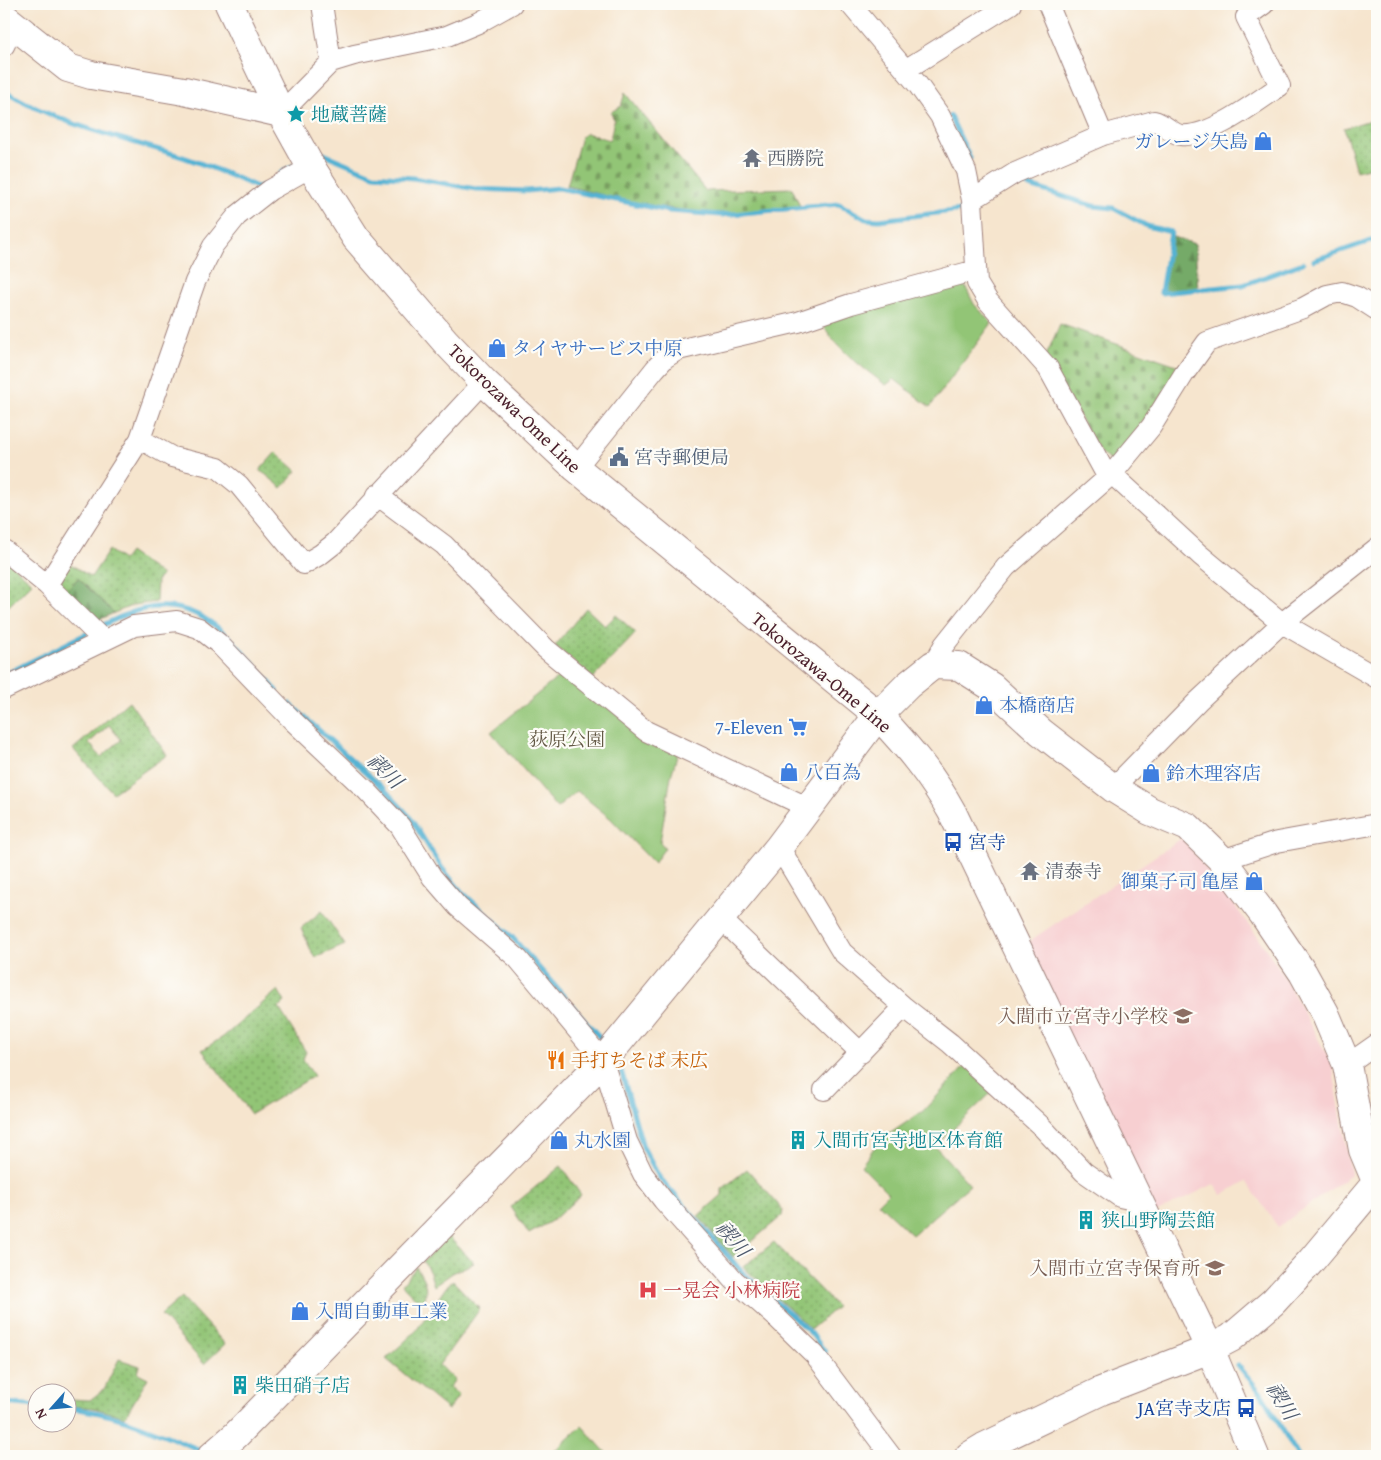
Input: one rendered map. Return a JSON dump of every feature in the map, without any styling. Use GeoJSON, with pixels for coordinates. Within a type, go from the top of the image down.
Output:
{"type":"FeatureCollection","features":[{"type":"Feature","properties":{"kind":"street","name":"Tokorozawa-Ome Line"},"geometry":{"type":"LineString","coordinates":[[229,4],[281,113],[307,160],[356,238],[484,382],[576,468],[878,716],[912,751],[935,781],[952,812],[1210,1349],[1255,1456]]}},
{"type":"Feature","properties":{"kind":"street"},"geometry":{"type":"LineString","coordinates":[[322,4],[332,62]]}},
{"type":"Feature","properties":{"kind":"street"},"geometry":{"type":"LineString","coordinates":[[7,29],[68,68],[91,75],[184,90],[281,113],[332,62],[354,55],[447,36],[478,23],[512,4]]}},
{"type":"Feature","properties":{"kind":"street"},"geometry":{"type":"LineString","coordinates":[[850,4],[905,70],[940,116],[955,144],[966,171],[972,200],[977,283],[988,301],[1048,368],[1110,476],[1200,555],[1282,623],[1377,678]]}},
{"type":"Feature","properties":{"kind":"street"},"geometry":{"type":"LineString","coordinates":[[905,70],[1011,4]]}},
{"type":"Feature","properties":{"kind":"street"},"geometry":{"type":"LineString","coordinates":[[1048,4],[1103,136]]}},
{"type":"Feature","properties":{"kind":"street"},"geometry":{"type":"LineString","coordinates":[[972,200],[1014,173],[1103,136],[1154,121],[1161,122],[1179,135],[1191,135],[1214,127],[1280,86],[1246,18],[1264,4]]}},
{"type":"Feature","properties":{"kind":"street"},"geometry":{"type":"LineString","coordinates":[[47,585],[140,439],[195,282],[213,246],[237,216],[307,160]]}},
{"type":"Feature","properties":{"kind":"street"},"geometry":{"type":"LineString","coordinates":[[576,468],[664,358],[678,350],[798,322],[852,304],[976,270]]}},
{"type":"Feature","properties":{"kind":"street"},"geometry":{"type":"LineString","coordinates":[[212,1456],[236,1435],[603,1061],[779,847],[878,716],[908,685],[932,665],[944,645],[1006,567],[1051,525],[1110,476],[1151,427],[1184,374],[1207,342],[1303,308],[1327,295],[1342,292],[1357,297],[1377,310]]}},
{"type":"Feature","properties":{"kind":"street"},"geometry":{"type":"LineString","coordinates":[[140,439],[172,457],[218,468],[239,486],[304,564],[335,543],[484,382]]}},
{"type":"Feature","properties":{"kind":"street"},"geometry":{"type":"LineString","coordinates":[[378,495],[444,545],[546,649],[646,731],[808,808]]}},
{"type":"Feature","properties":{"kind":"street"},"geometry":{"type":"LineString","coordinates":[[1113,788],[1198,701],[1282,623],[1377,548]]}},
{"type":"Feature","properties":{"kind":"street"},"geometry":{"type":"LineString","coordinates":[[4,550],[47,585],[103,640]]}},
{"type":"Feature","properties":{"kind":"street"},"geometry":{"type":"LineString","coordinates":[[4,689],[134,626],[177,621],[199,628],[218,643],[400,826],[432,877],[458,907],[518,959],[603,1061],[627,1141],[643,1174],[663,1200],[734,1280],[777,1318],[814,1355],[891,1456]]}},
{"type":"Feature","properties":{"kind":"street"},"geometry":{"type":"LineString","coordinates":[[932,665],[959,666],[992,687],[1040,732],[1113,788],[1150,811],[1188,828],[1222,860],[1303,973],[1325,1013],[1347,1065],[1363,1150],[1377,1181],[1311,1261],[1273,1302],[1231,1338],[1210,1349],[1101,1391],[984,1446],[969,1456]]}},
{"type":"Feature","properties":{"kind":"street"},"geometry":{"type":"LineString","coordinates":[[1222,860],[1277,842],[1377,824]]}},
{"type":"Feature","properties":{"kind":"street"},"geometry":{"type":"LineString","coordinates":[[779,847],[842,952],[904,1007],[950,1043],[1041,1126],[1084,1172],[1120,1197],[1138,1201]]}},
{"type":"Feature","properties":{"kind":"street"},"geometry":{"type":"LineString","coordinates":[[720,919],[861,1053]]}},
{"type":"Feature","properties":{"kind":"street"},"geometry":{"type":"LineString","coordinates":[[824,1090],[904,1007]]}},
{"type":"Feature","properties":{"kind":"street"},"geometry":{"type":"LineString","coordinates":[[1347,1065],[1377,1044]]}},
{"type":"Feature","properties":{"kind":"shaded area","name":"入間市立宮寺小学校"},"geometry":{"type":"Polygon","coordinates":[[[1182,838],[1248,923],[1279,968],[1332,1064],[1351,1175],[1278,1227],[1246,1181],[1222,1195],[1214,1184],[1155,1213],[1025,944],[1182,838]]]}},
{"type":"Feature","properties":{"kind":"green space"},"geometry":{"type":"Polygon","coordinates":[[[625,93],[706,191],[792,188],[800,206],[739,213],[700,212],[642,204],[567,186],[581,137],[586,133],[610,140],[614,120],[611,112],[621,106],[625,93]]]}},
{"type":"Feature","properties":{"kind":"green space"},"geometry":{"type":"Polygon","coordinates":[[[1377,118],[1377,166],[1356,171],[1344,128],[1377,118]]]}},
{"type":"Feature","properties":{"kind":"green space"},"geometry":{"type":"Polygon","coordinates":[[[1170,236],[1195,244],[1198,290],[1161,292],[1170,236]]]}},
{"type":"Feature","properties":{"kind":"green space"},"geometry":{"type":"Polygon","coordinates":[[[956,280],[964,284],[974,304],[992,323],[930,407],[894,379],[886,385],[867,371],[840,347],[819,318],[956,280]]]}},
{"type":"Feature","properties":{"kind":"green space"},"geometry":{"type":"Polygon","coordinates":[[[1060,324],[1182,367],[1114,463],[1101,454],[1045,358],[1060,324]]]}},
{"type":"Feature","properties":{"kind":"green space"},"geometry":{"type":"Polygon","coordinates":[[[276,452],[297,471],[282,488],[260,470],[276,452]]]}},
{"type":"Feature","properties":{"kind":"green space"},"geometry":{"type":"Polygon","coordinates":[[[109,550],[123,560],[129,552],[162,575],[157,580],[156,602],[134,605],[114,613],[78,579],[65,593],[58,586],[67,562],[91,577],[109,550]]]}},
{"type":"Feature","properties":{"kind":"green space"},"geometry":{"type":"Polygon","coordinates":[[[9,562],[32,583],[4,611],[4,567],[9,562]]]}},
{"type":"Feature","properties":{"kind":"green space"},"geometry":{"type":"Polygon","coordinates":[[[78,578],[114,613],[92,623],[65,593],[78,578]]]}},
{"type":"Feature","properties":{"kind":"green space"},"geometry":{"type":"Polygon","coordinates":[[[586,608],[605,626],[616,615],[636,633],[593,678],[555,646],[586,608]]]}},
{"type":"Feature","properties":{"kind":"green space","name":"荻原公園"},"geometry":{"type":"Polygon","coordinates":[[[562,674],[678,753],[671,776],[660,842],[665,848],[654,863],[610,818],[577,791],[557,808],[491,732],[562,674]]]}},
{"type":"Feature","properties":{"kind":"green space"},"geometry":{"type":"Polygon","coordinates":[[[129,701],[167,755],[113,793],[73,749],[129,701]],[[109,725],[89,743],[101,757],[121,740],[109,725]]]}},
{"type":"Feature","properties":{"kind":"green space"},"geometry":{"type":"Polygon","coordinates":[[[322,911],[345,945],[317,957],[313,955],[301,928],[322,911]]]}},
{"type":"Feature","properties":{"kind":"green space"},"geometry":{"type":"Polygon","coordinates":[[[278,990],[285,1002],[279,1008],[306,1052],[303,1059],[314,1076],[251,1114],[202,1050],[223,1037],[278,990]]]}},
{"type":"Feature","properties":{"kind":"green space"},"geometry":{"type":"Polygon","coordinates":[[[968,1063],[991,1093],[935,1146],[970,1185],[912,1235],[878,1203],[888,1193],[861,1166],[879,1141],[923,1111],[968,1063]]]}},
{"type":"Feature","properties":{"kind":"green space"},"geometry":{"type":"Polygon","coordinates":[[[561,1166],[581,1195],[553,1220],[529,1234],[511,1207],[561,1166]]]}},
{"type":"Feature","properties":{"kind":"green space"},"geometry":{"type":"Polygon","coordinates":[[[747,1169],[783,1210],[782,1216],[733,1257],[698,1216],[722,1195],[722,1189],[747,1169]]]}},
{"type":"Feature","properties":{"kind":"green space"},"geometry":{"type":"Polygon","coordinates":[[[448,1236],[474,1263],[454,1272],[434,1286],[430,1273],[423,1261],[448,1236]]]}},
{"type":"Feature","properties":{"kind":"green space"},"geometry":{"type":"Polygon","coordinates":[[[774,1242],[837,1307],[811,1329],[743,1267],[774,1242]]]}},
{"type":"Feature","properties":{"kind":"green space"},"geometry":{"type":"Polygon","coordinates":[[[416,1267],[422,1276],[426,1289],[421,1304],[402,1285],[416,1267]]]}},
{"type":"Feature","properties":{"kind":"green space"},"geometry":{"type":"Polygon","coordinates":[[[453,1281],[480,1309],[439,1365],[455,1380],[449,1387],[459,1395],[448,1410],[386,1359],[416,1331],[446,1287],[453,1281]]]}},
{"type":"Feature","properties":{"kind":"green space"},"geometry":{"type":"Polygon","coordinates":[[[182,1297],[225,1344],[204,1364],[161,1315],[182,1297]]]}},
{"type":"Feature","properties":{"kind":"green space"},"geometry":{"type":"Polygon","coordinates":[[[119,1359],[140,1366],[138,1373],[148,1378],[125,1417],[94,1408],[78,1407],[78,1399],[90,1400],[104,1389],[119,1359]]]}},
{"type":"Feature","properties":{"kind":"green space"},"geometry":{"type":"Polygon","coordinates":[[[582,1426],[609,1456],[549,1456],[582,1426]]]}},
{"type":"Feature","properties":{"kind":"waterway"},"geometry":{"type":"LineString","coordinates":[[4,90],[63,120],[103,134],[190,159],[259,188],[262,186]]}},
{"type":"Feature","properties":{"kind":"waterway"},"geometry":{"type":"LineString","coordinates":[[950,116],[970,158]]}},
{"type":"Feature","properties":{"kind":"waterway"},"geometry":{"type":"LineString","coordinates":[[314,155],[319,152],[374,175],[413,178],[476,189],[527,191],[559,188],[669,211],[721,215],[839,204],[866,219],[879,220],[962,210]]}},
{"type":"Feature","properties":{"kind":"waterway"},"geometry":{"type":"LineString","coordinates":[[281,173],[300,162]]}},
{"type":"Feature","properties":{"kind":"waterway"},"geometry":{"type":"LineString","coordinates":[[1009,186],[1024,184],[1093,206],[1113,208],[1147,226],[1171,232],[1161,293],[1243,285],[1303,263]]}},
{"type":"Feature","properties":{"kind":"waterway"},"geometry":{"type":"LineString","coordinates":[[1314,260],[1377,239]]}},
{"type":"Feature","properties":{"kind":"waterway","name":"禊川"},"geometry":{"type":"LineString","coordinates":[[101,626],[127,614],[144,609],[166,607],[186,610],[204,618],[220,629],[235,643],[277,691]]}},
{"type":"Feature","properties":{"kind":"waterway","name":"禊川"},"geometry":{"type":"LineString","coordinates":[[4,675],[86,634]]}},
{"type":"Feature","properties":{"kind":"waterway","name":"禊川"},"geometry":{"type":"LineString","coordinates":[[290,704],[383,788],[409,816],[442,868],[462,892],[511,936],[603,1041]]}},
{"type":"Feature","properties":{"kind":"waterway","name":"禊川"},"geometry":{"type":"LineString","coordinates":[[619,1063],[643,1147],[659,1177],[741,1271],[811,1333],[825,1352]]}},
{"type":"Feature","properties":{"kind":"waterway","name":"禊川"},"geometry":{"type":"LineString","coordinates":[[1238,1365],[1261,1393],[1298,1456]]}},
{"type":"Feature","properties":{"kind":"waterway"},"geometry":{"type":"LineString","coordinates":[[4,1403],[28,1405]]}},
{"type":"Feature","properties":{"kind":"waterway"},"geometry":{"type":"LineString","coordinates":[[78,1409],[118,1418],[198,1449]]}},
{"type":"Feature","properties":{"kind":"place","name":"地蔵菩薩"},"geometry":{"type":"Point","coordinates":[296,114]}},
{"type":"Feature","properties":{"kind":"place","name":"ガレージ矢島"},"geometry":{"type":"Point","coordinates":[1263,141]}},
{"type":"Feature","properties":{"kind":"place","name":"西勝院"},"geometry":{"type":"Point","coordinates":[752,158]}},
{"type":"Feature","properties":{"kind":"place","name":"タイヤサービス中原"},"geometry":{"type":"Point","coordinates":[497,348]}},
{"type":"Feature","properties":{"kind":"place","name":"宮寺郵便局"},"geometry":{"type":"Point","coordinates":[619,457]}},
{"type":"Feature","properties":{"kind":"place","name":"本橋商店"},"geometry":{"type":"Point","coordinates":[984,705]}},
{"type":"Feature","properties":{"kind":"place","name":"7-Eleven"},"geometry":{"type":"Point","coordinates":[798,727]}},
{"type":"Feature","properties":{"kind":"place","name":"八百為"},"geometry":{"type":"Point","coordinates":[789,772]}},
{"type":"Feature","properties":{"kind":"place","name":"鈴木理容店"},"geometry":{"type":"Point","coordinates":[1151,773]}},
{"type":"Feature","properties":{"kind":"place","name":"宮寺"},"geometry":{"type":"Point","coordinates":[953,842]}},
{"type":"Feature","properties":{"kind":"place","name":"清泰寺"},"geometry":{"type":"Point","coordinates":[1030,871]}},
{"type":"Feature","properties":{"kind":"place","name":"御菓子司 亀屋"},"geometry":{"type":"Point","coordinates":[1254,881]}},
{"type":"Feature","properties":{"kind":"place","name":"入間市立宮寺小学校"},"geometry":{"type":"Point","coordinates":[1183,1016]}},
{"type":"Feature","properties":{"kind":"place","name":"手打ちそば 末広"},"geometry":{"type":"Point","coordinates":[556,1060]}},
{"type":"Feature","properties":{"kind":"place","name":"丸水園"},"geometry":{"type":"Point","coordinates":[559,1140]}},
{"type":"Feature","properties":{"kind":"place","name":"入間市宮寺地区体育館"},"geometry":{"type":"Point","coordinates":[798,1140]}},
{"type":"Feature","properties":{"kind":"place","name":"狭山野陶芸館"},"geometry":{"type":"Point","coordinates":[1086,1220]}},
{"type":"Feature","properties":{"kind":"place","name":"入間市立宮寺保育所"},"geometry":{"type":"Point","coordinates":[1215,1268]}},
{"type":"Feature","properties":{"kind":"place","name":"一晃会 小林病院"},"geometry":{"type":"Point","coordinates":[648,1290]}},
{"type":"Feature","properties":{"kind":"place","name":"入間自動車工業"},"geometry":{"type":"Point","coordinates":[300,1311]}},
{"type":"Feature","properties":{"kind":"place","name":"柴田硝子店"},"geometry":{"type":"Point","coordinates":[240,1385]}},
{"type":"Feature","properties":{"kind":"place","name":"JA宮寺支店"},"geometry":{"type":"Point","coordinates":[1246,1408]}}]}
